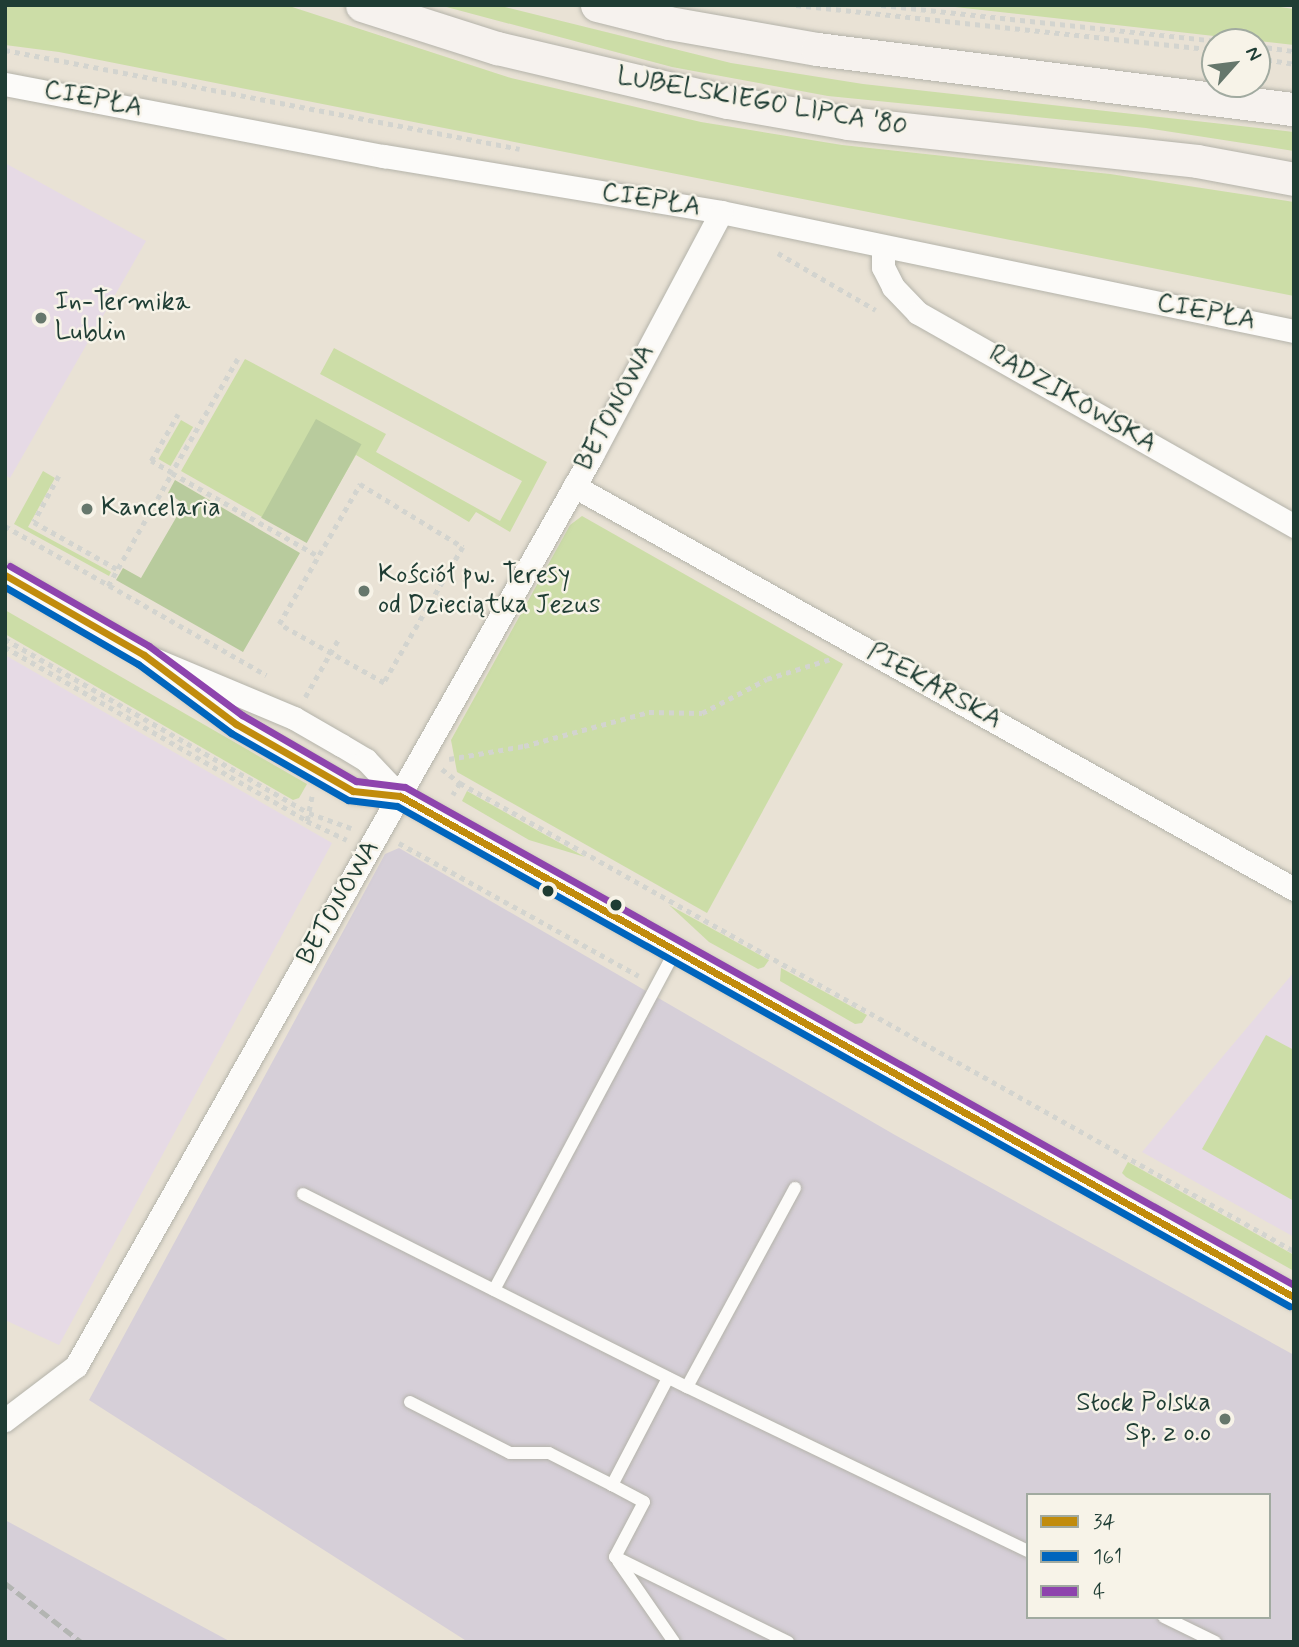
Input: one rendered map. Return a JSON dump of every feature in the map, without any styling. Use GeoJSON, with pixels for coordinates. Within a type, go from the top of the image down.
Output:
{"type":"FeatureCollection","features":[{"type":"Feature","properties":{"kind":"main road","name":"LUBELSKIEGO LIPCA '80"},"geometry":{"type":"LineString","coordinates":[[362,5],[497,48],[728,103],[848,123],[1197,160],[1294,179]]}},
{"type":"Feature","properties":{"kind":"main road"},"geometry":{"type":"LineString","coordinates":[[597,5],[669,23],[830,51],[1294,109]]}},
{"type":"Feature","properties":{"kind":"street","name":"CIEPŁA"},"geometry":{"type":"LineString","coordinates":[[5,84],[384,156],[721,212],[1294,331]]}},
{"type":"Feature","properties":{"kind":"street","name":"BETONOWA"},"geometry":{"type":"LineString","coordinates":[[5,1420],[76,1366],[574,486],[721,212]]}},
{"type":"Feature","properties":{"kind":"street","name":"RADZIKOWSKA"},"geometry":{"type":"LineString","coordinates":[[883,247],[883,267],[893,287],[918,313],[1294,526]]}},
{"type":"Feature","properties":{"kind":"street","name":"PIEKARSKA"},"geometry":{"type":"LineString","coordinates":[[574,486],[1294,889]]}},
{"type":"Feature","properties":{"kind":"street"},"geometry":{"type":"LineString","coordinates":[[5,575],[144,655],[236,724],[353,791],[400,796]]}},
{"type":"Feature","properties":{"kind":"street"},"geometry":{"type":"LineString","coordinates":[[144,655],[294,718],[341,744],[366,760],[400,796],[1294,1297]]}},
{"type":"Feature","properties":{"kind":"lane"},"geometry":{"type":"LineString","coordinates":[[494,1290],[676,949]]}},
{"type":"Feature","properties":{"kind":"lane"},"geometry":{"type":"LineString","coordinates":[[687,1387],[795,1188]]}},
{"type":"Feature","properties":{"kind":"lane"},"geometry":{"type":"LineString","coordinates":[[303,1194],[668,1378],[1026,1550]]}},
{"type":"Feature","properties":{"kind":"lane"},"geometry":{"type":"LineString","coordinates":[[612,1485],[668,1378]]}},
{"type":"Feature","properties":{"kind":"lane"},"geometry":{"type":"LineString","coordinates":[[410,1402],[510,1453],[549,1453],[644,1502],[615,1558]]}},
{"type":"Feature","properties":{"kind":"lane"},"geometry":{"type":"LineString","coordinates":[[615,1558],[674,1642]]}},
{"type":"Feature","properties":{"kind":"lane"},"geometry":{"type":"LineString","coordinates":[[615,1558],[788,1642]]}},
{"type":"Feature","properties":{"kind":"lane"},"geometry":{"type":"LineString","coordinates":[[1168,1619],[1215,1642]]}},
{"type":"Feature","properties":{"kind":"path"},"geometry":{"type":"LineString","coordinates":[[796,5],[1201,48]]}},
{"type":"Feature","properties":{"kind":"path"},"geometry":{"type":"LineString","coordinates":[[881,5],[1201,39]]}},
{"type":"Feature","properties":{"kind":"path"},"geometry":{"type":"LineString","coordinates":[[1271,48],[1294,51]]}},
{"type":"Feature","properties":{"kind":"path"},"geometry":{"type":"LineString","coordinates":[[1271,60],[1294,64]]}},
{"type":"Feature","properties":{"kind":"path"},"geometry":{"type":"LineString","coordinates":[[108,586],[239,359]]}},
{"type":"Feature","properties":{"kind":"path"},"geometry":{"type":"LineString","coordinates":[[178,414],[151,461],[318,556]]}},
{"type":"Feature","properties":{"kind":"path"},"geometry":{"type":"LineString","coordinates":[[59,475],[34,522],[117,569]]}},
{"type":"Feature","properties":{"kind":"path"},"geometry":{"type":"LineString","coordinates":[[360,484],[463,547],[384,683],[330,653],[279,624],[360,484]]}},
{"type":"Feature","properties":{"kind":"path"},"geometry":{"type":"LineString","coordinates":[[5,526],[270,677]]}},
{"type":"Feature","properties":{"kind":"path"},"geometry":{"type":"LineString","coordinates":[[305,697],[340,638]]}},
{"type":"Feature","properties":{"kind":"path"},"geometry":{"type":"LineString","coordinates":[[5,647],[307,821],[309,813]]}},
{"type":"Feature","properties":{"kind":"path"},"geometry":{"type":"LineString","coordinates":[[843,656],[767,679],[702,713],[649,712],[524,746],[434,761],[460,783],[1294,1251]]}},
{"type":"Feature","properties":{"kind":"path"},"geometry":{"type":"LineString","coordinates":[[293,690],[316,704]]}},
{"type":"Feature","properties":{"kind":"path"},"geometry":{"type":"LineString","coordinates":[[452,796],[460,783]]}},
{"type":"Feature","properties":{"kind":"shaded area"},"geometry":{"type":"Polygon","coordinates":[[[5,163],[146,241],[10,478],[5,475],[5,163]]]}},
{"type":"Feature","properties":{"kind":"shaded area"},"geometry":{"type":"Polygon","coordinates":[[[5,655],[332,843],[59,1345],[5,1320],[5,655]]]}},
{"type":"Feature","properties":{"kind":"shaded area"},"geometry":{"type":"Polygon","coordinates":[[[399,848],[895,1135],[1294,1355],[1294,1642],[468,1642],[89,1400],[385,854],[399,848]]]}},
{"type":"Feature","properties":{"kind":"shaded area"},"geometry":{"type":"Polygon","coordinates":[[[1294,972],[1294,1237],[1142,1152],[1294,972]]]}},
{"type":"Feature","properties":{"kind":"shaded area"},"geometry":{"type":"Polygon","coordinates":[[[5,1520],[231,1642],[5,1642],[5,1520]]]}},
{"type":"Feature","properties":{"kind":"green space"},"geometry":{"type":"Polygon","coordinates":[[[5,5],[286,5],[511,78],[701,122],[842,145],[1110,174],[1294,202],[1294,296],[59,52],[5,45],[5,5]]]}},
{"type":"Feature","properties":{"kind":"green space"},"geometry":{"type":"Polygon","coordinates":[[[439,5],[497,5],[731,63],[863,84],[1294,132],[1294,151],[1146,128],[828,96],[672,67],[439,5]]]}},
{"type":"Feature","properties":{"kind":"green space"},"geometry":{"type":"Polygon","coordinates":[[[937,5],[1267,5],[1294,9],[1294,45],[1271,42],[1271,28],[1201,28],[1201,35],[937,5]]]}},
{"type":"Feature","properties":{"kind":"green space"},"geometry":{"type":"Polygon","coordinates":[[[334,348],[547,462],[510,532],[476,512],[469,522],[356,455],[306,542],[181,471],[245,359],[386,434],[376,452],[500,521],[522,481],[320,374],[334,348]]]}},
{"type":"Feature","properties":{"kind":"green space"},"geometry":{"type":"Polygon","coordinates":[[[316,419],[361,444],[307,543],[261,518],[316,419]]]}},
{"type":"Feature","properties":{"kind":"green space"},"geometry":{"type":"Polygon","coordinates":[[[181,420],[193,427],[171,466],[158,459],[181,420]]]}},
{"type":"Feature","properties":{"kind":"green space"},"geometry":{"type":"Polygon","coordinates":[[[43,471],[55,478],[28,527],[111,572],[109,576],[14,524],[43,471]]]}},
{"type":"Feature","properties":{"kind":"green space"},"geometry":{"type":"Polygon","coordinates":[[[175,480],[300,553],[243,652],[116,580],[123,568],[141,578],[184,504],[168,493],[175,480]]]}},
{"type":"Feature","properties":{"kind":"green space"},"geometry":{"type":"Polygon","coordinates":[[[582,516],[843,664],[707,913],[457,772],[451,740],[570,525],[582,516]]]}},
{"type":"Feature","properties":{"kind":"green space"},"geometry":{"type":"Polygon","coordinates":[[[5,610],[307,784],[299,798],[293,800],[5,634],[5,610]]]}},
{"type":"Feature","properties":{"kind":"green space"},"geometry":{"type":"Polygon","coordinates":[[[467,791],[585,857],[529,840],[462,801],[467,791]]]}},
{"type":"Feature","properties":{"kind":"green space"},"geometry":{"type":"Polygon","coordinates":[[[669,905],[769,960],[764,967],[758,969],[709,942],[669,905]]]}},
{"type":"Feature","properties":{"kind":"green space"},"geometry":{"type":"Polygon","coordinates":[[[781,968],[867,1015],[862,1023],[855,1024],[780,981],[781,968]]]}},
{"type":"Feature","properties":{"kind":"green space"},"geometry":{"type":"Polygon","coordinates":[[[1266,1035],[1294,1050],[1294,1201],[1202,1149],[1266,1035]]]}},
{"type":"Feature","properties":{"kind":"green space"},"geometry":{"type":"Polygon","coordinates":[[[1128,1162],[1294,1255],[1294,1271],[1126,1177],[1122,1173],[1128,1162]]]}},
{"type":"Feature","properties":{"kind":"railway"},"geometry":{"type":"LineString","coordinates":[[5,1583],[81,1642]]}},
{"type":"Feature","properties":{"kind":"transit line","name":"4"},"geometry":{"type":"LineString","coordinates":[[10,566],[149,646],[242,715],[356,781],[405,787],[1294,1285]]}},
{"type":"Feature","properties":{"kind":"transit line","name":"34"},"geometry":{"type":"LineString","coordinates":[[5,575],[144,655],[236,724],[353,791],[400,796],[1294,1297]]}},
{"type":"Feature","properties":{"kind":"transit line","name":"161"},"geometry":{"type":"LineString","coordinates":[[5,587],[138,664],[231,733],[348,800],[397,806],[1289,1306]]}},
{"type":"Feature","properties":{"kind":"place","name":"In-Termika Lublin"},"geometry":{"type":"Point","coordinates":[41,318]}},
{"type":"Feature","properties":{"kind":"place","name":"Kancelaria"},"geometry":{"type":"Point","coordinates":[87,509]}},
{"type":"Feature","properties":{"kind":"place","name":"Kościół pw. Teresy od Dzieciątka Jezus"},"geometry":{"type":"Point","coordinates":[364,591]}},
{"type":"Feature","properties":{"kind":"place","name":"Stock Polska Sp. z o.o"},"geometry":{"type":"Point","coordinates":[1225,1419]}}]}
